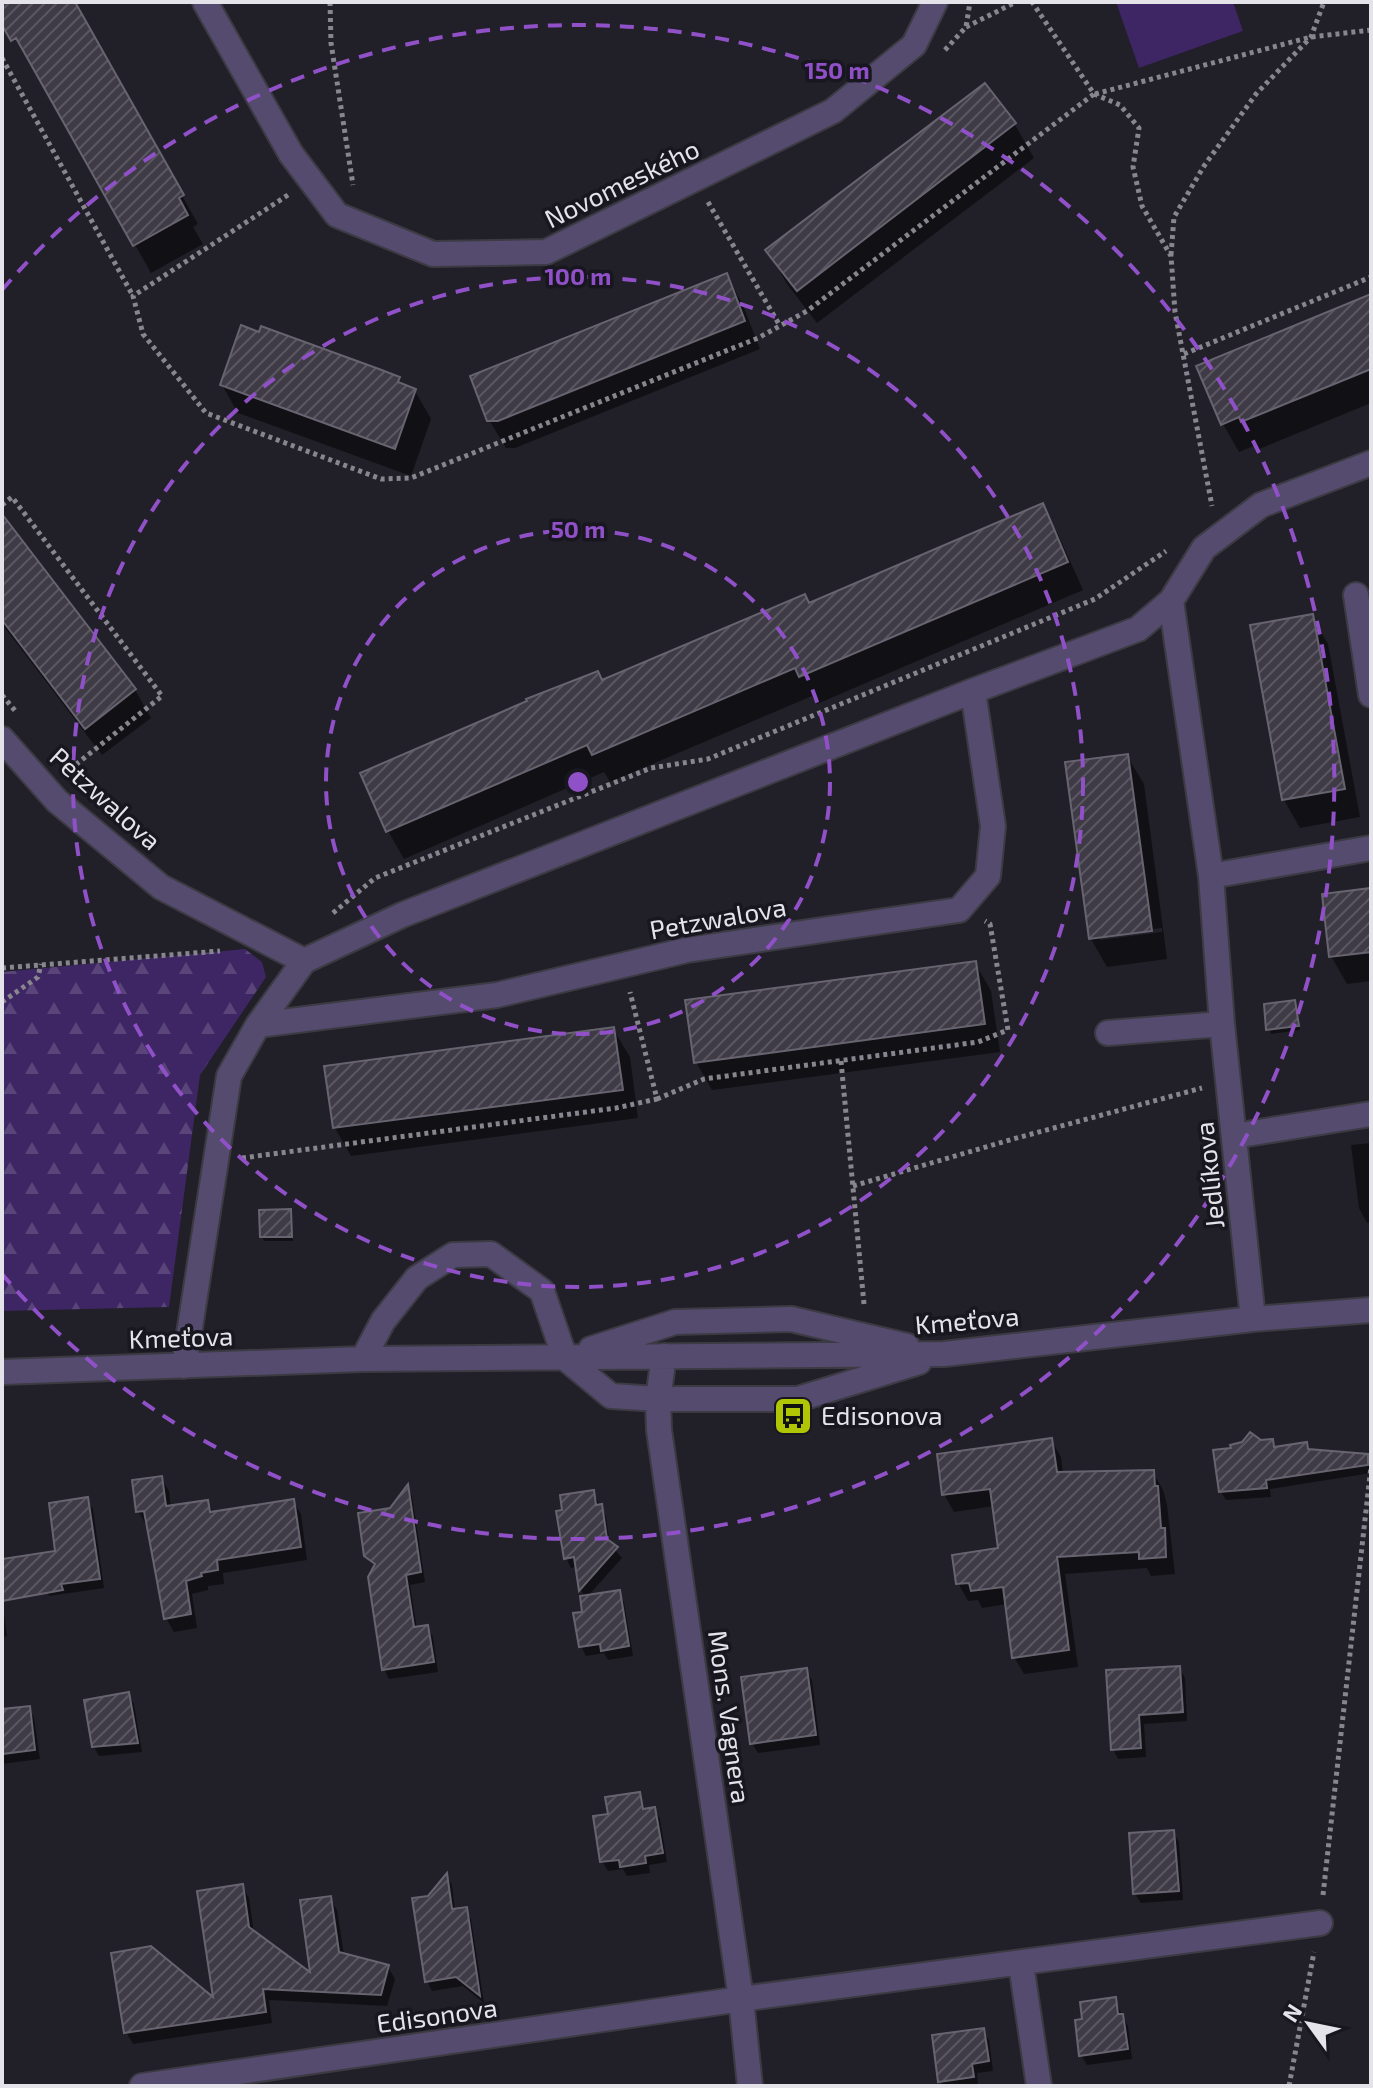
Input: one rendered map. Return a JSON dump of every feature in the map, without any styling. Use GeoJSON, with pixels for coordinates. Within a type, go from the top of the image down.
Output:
{"type":"FeatureCollection","features":[{"type":"Feature","properties":{"kind":"street","name":"Novomeského"},"geometry":{"type":"LineString","coordinates":[[205,2],[291,154],[337,215],[433,254],[546,252],[833,111],[914,45],[935,2]]}},
{"type":"Feature","properties":{"kind":"street"},"geometry":{"type":"LineString","coordinates":[[184,1366],[229,1076],[258,1025],[304,961],[402,915],[1138,629],[1171,601],[1204,548],[1261,505],[1371,463]]}},
{"type":"Feature","properties":{"kind":"street"},"geometry":{"type":"LineString","coordinates":[[1356,595],[1371,695]]}},
{"type":"Feature","properties":{"kind":"street","name":"Jedlíkova"},"geometry":{"type":"LineString","coordinates":[[1171,601],[1211,876],[1222,1024],[1253,1319]]}},
{"type":"Feature","properties":{"kind":"street","name":"Petzwalova"},"geometry":{"type":"LineString","coordinates":[[258,1025],[497,995],[687,950],[959,910],[988,876],[993,826],[973,691]]}},
{"type":"Feature","properties":{"kind":"street","name":"Petzwalova"},"geometry":{"type":"LineString","coordinates":[[2,739],[57,801],[161,887],[304,961]]}},
{"type":"Feature","properties":{"kind":"street"},"geometry":{"type":"LineString","coordinates":[[1211,876],[1371,848]]}},
{"type":"Feature","properties":{"kind":"street"},"geometry":{"type":"LineString","coordinates":[[1108,1033],[1222,1024]]}},
{"type":"Feature","properties":{"kind":"street"},"geometry":{"type":"LineString","coordinates":[[1234,1136],[1371,1114]]}},
{"type":"Feature","properties":{"kind":"street"},"geometry":{"type":"LineString","coordinates":[[363,1359],[383,1321],[417,1278],[453,1255],[491,1254],[542,1291],[565,1358],[611,1396],[798,1399],[944,1354]]}},
{"type":"Feature","properties":{"kind":"street","name":"Kmeťova"},"geometry":{"type":"LineString","coordinates":[[2,1372],[363,1359],[944,1354],[1253,1319],[1371,1310]]}},
{"type":"Feature","properties":{"kind":"street"},"geometry":{"type":"LineString","coordinates":[[565,1358],[675,1322],[791,1319],[944,1354]]}},
{"type":"Feature","properties":{"kind":"street","name":"Mons. Vagnera"},"geometry":{"type":"LineString","coordinates":[[664,1356],[658,1399],[659,1430],[741,1999],[750,2086]]}},
{"type":"Feature","properties":{"kind":"street","name":"Edisonova"},"geometry":{"type":"LineString","coordinates":[[142,2086],[741,1999],[1320,1923]]}},
{"type":"Feature","properties":{"kind":"street"},"geometry":{"type":"LineString","coordinates":[[1021,1964],[1039,2086]]}},
{"type":"Feature","properties":{"kind":"path"},"geometry":{"type":"LineString","coordinates":[[330,2],[331,43],[349,169],[362,224]]}},
{"type":"Feature","properties":{"kind":"path"},"geometry":{"type":"LineString","coordinates":[[966,27],[970,2]]}},
{"type":"Feature","properties":{"kind":"path"},"geometry":{"type":"LineString","coordinates":[[941,55],[966,27],[1016,2]]}},
{"type":"Feature","properties":{"kind":"path"},"geometry":{"type":"LineString","coordinates":[[1032,2],[1094,94],[1120,105],[1139,128],[1133,167],[1142,206],[1171,256]]}},
{"type":"Feature","properties":{"kind":"path"},"geometry":{"type":"LineString","coordinates":[[1204,517],[1213,508],[1175,312],[1171,256],[1174,217],[1204,166],[1256,94],[1311,37],[1324,2]]}},
{"type":"Feature","properties":{"kind":"path"},"geometry":{"type":"LineString","coordinates":[[2,58],[133,296],[143,334],[206,413],[381,479],[411,478],[758,338],[807,311],[1094,94],[1311,37],[1371,30]]}},
{"type":"Feature","properties":{"kind":"path"},"geometry":{"type":"LineString","coordinates":[[133,296],[291,193]]}},
{"type":"Feature","properties":{"kind":"path"},"geometry":{"type":"LineString","coordinates":[[705,197],[780,326]]}},
{"type":"Feature","properties":{"kind":"path"},"geometry":{"type":"LineString","coordinates":[[1184,354],[1371,277]]}},
{"type":"Feature","properties":{"kind":"path"},"geometry":{"type":"LineString","coordinates":[[2,505],[12,497],[162,696],[69,770]]}},
{"type":"Feature","properties":{"kind":"path"},"geometry":{"type":"LineString","coordinates":[[330,916],[375,878],[651,768],[708,759],[1095,599],[1178,543]]}},
{"type":"Feature","properties":{"kind":"path"},"geometry":{"type":"LineString","coordinates":[[2,695],[18,714]]}},
{"type":"Feature","properties":{"kind":"path"},"geometry":{"type":"LineString","coordinates":[[59,759],[79,781]]}},
{"type":"Feature","properties":{"kind":"path"},"geometry":{"type":"LineString","coordinates":[[237,1158],[616,1108],[657,1099],[704,1079],[978,1042],[1008,1030],[990,924],[981,919]]}},
{"type":"Feature","properties":{"kind":"path"},"geometry":{"type":"LineString","coordinates":[[2,968],[208,953],[230,949],[242,929]]}},
{"type":"Feature","properties":{"kind":"path"},"geometry":{"type":"LineString","coordinates":[[2,1002],[38,977],[41,964]]}},
{"type":"Feature","properties":{"kind":"path"},"geometry":{"type":"LineString","coordinates":[[628,981],[657,1099]]}},
{"type":"Feature","properties":{"kind":"path"},"geometry":{"type":"LineString","coordinates":[[841,1061],[864,1304]]}},
{"type":"Feature","properties":{"kind":"path"},"geometry":{"type":"LineString","coordinates":[[853,1186],[1204,1088]]}},
{"type":"Feature","properties":{"kind":"path"},"geometry":{"type":"LineString","coordinates":[[1289,2086],[1320,1923],[1371,1466]]}},
{"type":"Feature","properties":{"kind":"green space"},"geometry":{"type":"Polygon","coordinates":[[[1116,2],[1233,2],[1243,31],[1139,68],[1116,2]]]}},
{"type":"Feature","properties":{"kind":"green space"},"geometry":{"type":"Polygon","coordinates":[[[245,949],[262,962],[266,977],[200,1075],[169,1307],[2,1311],[2,972],[245,949]]]}},
{"type":"Feature","properties":{"kind":"building"},"geometry":{"type":"Polygon","coordinates":[[[2,2],[75,2],[184,195],[179,198],[188,215],[133,246],[16,38],[11,41],[2,25],[2,2]]]}},
{"type":"Feature","properties":{"kind":"building"},"geometry":{"type":"Polygon","coordinates":[[[985,83],[1016,123],[797,291],[765,250],[985,83]]]}},
{"type":"Feature","properties":{"kind":"building"},"geometry":{"type":"Polygon","coordinates":[[[727,273],[745,321],[498,421],[487,421],[470,376],[727,273]]]}},
{"type":"Feature","properties":{"kind":"building"},"geometry":{"type":"Polygon","coordinates":[[[1371,294],[1371,369],[1241,422],[1239,417],[1221,425],[1196,366],[1371,294]]]}},
{"type":"Feature","properties":{"kind":"building"},"geometry":{"type":"Polygon","coordinates":[[[241,325],[259,332],[261,326],[379,369],[400,377],[398,382],[416,389],[395,449],[220,385],[241,325]]]}},
{"type":"Feature","properties":{"kind":"building"},"geometry":{"type":"Polygon","coordinates":[[[1043,503],[1068,562],[799,677],[795,668],[592,755],[587,745],[386,832],[360,773],[526,699],[598,671],[602,680],[805,594],[809,603],[1043,503]]]}},
{"type":"Feature","properties":{"kind":"building"},"geometry":{"type":"Polygon","coordinates":[[[2,514],[136,689],[85,729],[2,620],[2,514]]]}},
{"type":"Feature","properties":{"kind":"building"},"geometry":{"type":"Polygon","coordinates":[[[1313,614],[1345,789],[1282,800],[1250,625],[1313,614]]]}},
{"type":"Feature","properties":{"kind":"building"},"geometry":{"type":"Polygon","coordinates":[[[1128,754],[1152,931],[1089,939],[1065,762],[1128,754]]]}},
{"type":"Feature","properties":{"kind":"building"},"geometry":{"type":"Polygon","coordinates":[[[1371,888],[1371,952],[1329,957],[1322,894],[1371,888]]]}},
{"type":"Feature","properties":{"kind":"building"},"geometry":{"type":"Polygon","coordinates":[[[976,961],[985,1024],[694,1063],[685,1000],[976,961]]]}},
{"type":"Feature","properties":{"kind":"building"},"geometry":{"type":"Polygon","coordinates":[[[1295,1000],[1299,1026],[1266,1030],[1264,1004],[1295,1000]]]}},
{"type":"Feature","properties":{"kind":"building"},"geometry":{"type":"Polygon","coordinates":[[[614,1027],[623,1090],[333,1128],[324,1066],[614,1027]]]}},
{"type":"Feature","properties":{"kind":"building"},"geometry":{"type":"Polygon","coordinates":[[[291,1209],[292,1237],[260,1237],[259,1210],[291,1209]]]}},
{"type":"Feature","properties":{"kind":"building"},"geometry":{"type":"Polygon","coordinates":[[[1250,1432],[1261,1440],[1273,1439],[1274,1447],[1307,1442],[1308,1449],[1368,1454],[1368,1465],[1266,1480],[1267,1488],[1219,1492],[1213,1450],[1231,1448],[1230,1445],[1242,1442],[1250,1432]]]}},
{"type":"Feature","properties":{"kind":"building"},"geometry":{"type":"Polygon","coordinates":[[[1052,1438],[1057,1472],[1154,1470],[1161,1528],[1165,1528],[1166,1557],[1139,1559],[1139,1552],[1057,1557],[1069,1650],[1012,1658],[1003,1587],[971,1591],[969,1583],[956,1584],[952,1555],[998,1548],[990,1489],[942,1495],[937,1454],[1052,1438]]]}},
{"type":"Feature","properties":{"kind":"building"},"geometry":{"type":"Polygon","coordinates":[[[162,1476],[166,1506],[208,1500],[210,1512],[294,1499],[301,1547],[217,1560],[218,1570],[201,1573],[202,1576],[186,1581],[191,1614],[164,1619],[144,1511],[136,1512],[132,1480],[162,1476]]]}},
{"type":"Feature","properties":{"kind":"building"},"geometry":{"type":"Polygon","coordinates":[[[408,1484],[421,1572],[406,1575],[414,1627],[428,1625],[434,1662],[382,1670],[368,1577],[375,1564],[364,1556],[358,1513],[390,1508],[408,1484]]]}},
{"type":"Feature","properties":{"kind":"building"},"geometry":{"type":"Polygon","coordinates":[[[594,1490],[596,1505],[602,1504],[607,1539],[618,1547],[579,1591],[574,1557],[564,1559],[556,1511],[562,1510],[560,1495],[594,1490]]]}},
{"type":"Feature","properties":{"kind":"building"},"geometry":{"type":"Polygon","coordinates":[[[88,1497],[100,1579],[61,1584],[63,1590],[2,1601],[2,1559],[55,1551],[49,1503],[88,1497]]]}},
{"type":"Feature","properties":{"kind":"building"},"geometry":{"type":"Polygon","coordinates":[[[620,1590],[629,1646],[601,1651],[600,1644],[579,1647],[573,1613],[582,1612],[580,1596],[620,1590]]]}},
{"type":"Feature","properties":{"kind":"building"},"geometry":{"type":"Polygon","coordinates":[[[1180,1666],[1183,1712],[1139,1715],[1141,1748],[1111,1750],[1106,1670],[1180,1666]]]}},
{"type":"Feature","properties":{"kind":"building"},"geometry":{"type":"Polygon","coordinates":[[[807,1668],[816,1735],[750,1744],[741,1677],[807,1668]]]}},
{"type":"Feature","properties":{"kind":"building"},"geometry":{"type":"Polygon","coordinates":[[[129,1692],[138,1743],[92,1747],[84,1700],[129,1692]]]}},
{"type":"Feature","properties":{"kind":"building"},"geometry":{"type":"Polygon","coordinates":[[[30,1706],[35,1750],[2,1754],[2,1709],[30,1706]]]}},
{"type":"Feature","properties":{"kind":"building"},"geometry":{"type":"Polygon","coordinates":[[[640,1792],[643,1809],[655,1807],[663,1853],[645,1856],[646,1863],[620,1867],[619,1860],[600,1862],[593,1816],[608,1814],[605,1797],[640,1792]]]}},
{"type":"Feature","properties":{"kind":"building"},"geometry":{"type":"Polygon","coordinates":[[[1174,1830],[1179,1891],[1133,1894],[1129,1833],[1174,1830]]]}},
{"type":"Feature","properties":{"kind":"building"},"geometry":{"type":"Polygon","coordinates":[[[447,1873],[452,1909],[467,1907],[480,1996],[456,1977],[425,1982],[412,1898],[428,1896],[447,1873]]]}},
{"type":"Feature","properties":{"kind":"building"},"geometry":{"type":"Polygon","coordinates":[[[243,1884],[249,1927],[310,1972],[300,1900],[331,1896],[339,1952],[389,1965],[381,1995],[263,1989],[266,2012],[124,2033],[111,1953],[151,1946],[213,1997],[197,1891],[243,1884]]]}},
{"type":"Feature","properties":{"kind":"building"},"geometry":{"type":"Polygon","coordinates":[[[1116,1997],[1118,2014],[1123,2014],[1128,2049],[1079,2056],[1075,2020],[1082,2019],[1080,2002],[1116,1997]]]}},
{"type":"Feature","properties":{"kind":"building"},"geometry":{"type":"Polygon","coordinates":[[[984,2028],[989,2061],[972,2064],[974,2077],[938,2082],[932,2035],[984,2028]]]}},
{"type":"Feature","properties":{"kind":"place","name":"Edisonova"},"geometry":{"type":"Point","coordinates":[793,1416]}}]}
